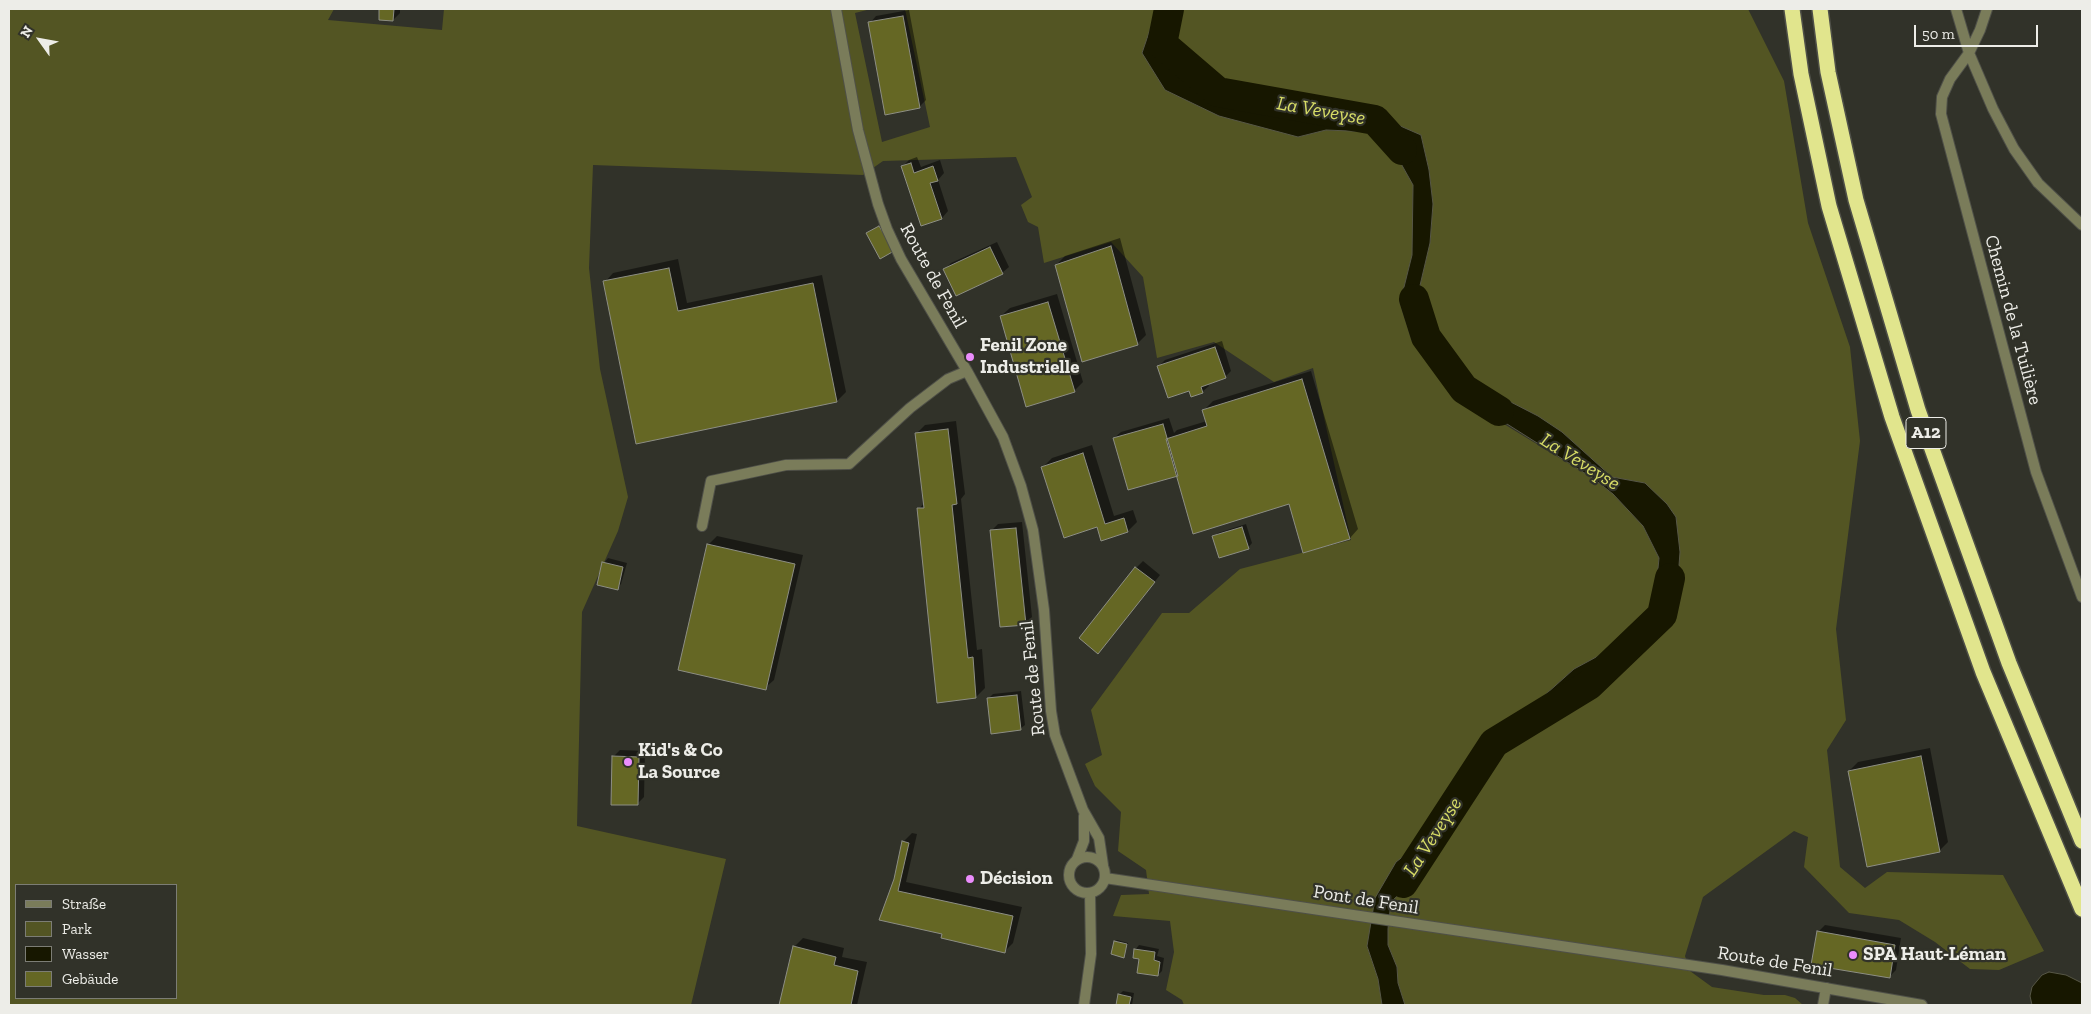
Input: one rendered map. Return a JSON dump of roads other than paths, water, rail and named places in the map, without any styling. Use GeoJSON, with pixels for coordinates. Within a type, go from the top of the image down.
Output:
{"type":"FeatureCollection","features":[{"type":"Feature","properties":{"kind":"highway","name":"A12"},"geometry":{"type":"LineString","coordinates":[[1792,9],[1801,74],[1823,181],[1840,248],[1892,417],[1983,672],[2082,909]]}},
{"type":"Feature","properties":{"kind":"highway","name":"A12"},"geometry":{"type":"LineString","coordinates":[[1820,9],[1828,72],[1854,191],[1900,354],[1977,578],[2040,741],[2082,841]]}},
{"type":"Feature","properties":{"kind":"street","name":"Route de Fenil"},"geometry":{"type":"LineString","coordinates":[[836,9],[858,130],[878,204],[901,259],[967,371],[1003,437],[1021,486],[1033,530],[1044,610],[1051,711],[1055,735],[1083,810],[1099,838],[1103,865]]}},
{"type":"Feature","properties":{"kind":"street"},"geometry":{"type":"LineString","coordinates":[[1956,9],[1969,52],[1993,109],[2014,148],[2038,182],[2082,225]]}},
{"type":"Feature","properties":{"kind":"street","name":"Chemin de la Tuilière"},"geometry":{"type":"LineString","coordinates":[[1987,9],[1980,30],[1969,52],[1950,79],[1942,97],[1941,114],[2036,472],[2082,597]]}},
{"type":"Feature","properties":{"kind":"street"},"geometry":{"type":"LineString","coordinates":[[702,526],[711,481],[786,465],[849,464],[910,408],[948,379],[967,371]]}},
{"type":"Feature","properties":{"kind":"street","name":"Route de Fenil"},"geometry":{"type":"LineString","coordinates":[[1077,859],[1085,833],[1083,810]]}},
{"type":"Feature","properties":{"kind":"street"},"geometry":{"type":"LineString","coordinates":[[1083,856],[1093,857],[1103,865],[1105,878],[1100,888],[1090,893],[1078,891],[1070,882],[1069,870],[1077,859],[1083,856]]}},
{"type":"Feature","properties":{"kind":"street","name":"Pont de Fenil"},"geometry":{"type":"LineString","coordinates":[[1105,878],[1622,956]]}},
{"type":"Feature","properties":{"kind":"street"},"geometry":{"type":"LineString","coordinates":[[1084,1005],[1091,954],[1090,893]]}},
{"type":"Feature","properties":{"kind":"street","name":"Route de Fenil"},"geometry":{"type":"LineString","coordinates":[[1622,956],[1922,1005]]}},
{"type":"Feature","properties":{"kind":"street"},"geometry":{"type":"LineString","coordinates":[[1823,1005],[1826,988]]}},
{"type":"Feature","properties":{"kind":"water"},"geometry":{"type":"Polygon","coordinates":[[[1157,9],[1175,9],[1171,32],[1182,53],[1201,72],[1240,100],[1280,109],[1333,113],[1398,125],[1421,135],[1429,170],[1433,204],[1430,243],[1418,294],[1426,337],[1464,389],[1501,397],[1538,416],[1562,432],[1612,477],[1645,483],[1667,504],[1676,517],[1680,552],[1677,593],[1662,615],[1556,720],[1522,739],[1502,743],[1499,736],[1574,669],[1613,648],[1646,617],[1656,589],[1659,558],[1643,526],[1613,494],[1594,479],[1477,405],[1436,372],[1412,341],[1400,303],[1412,255],[1413,185],[1399,160],[1373,132],[1326,130],[1298,137],[1219,116],[1165,90],[1142,53],[1157,9]]]}},
{"type":"Feature","properties":{"kind":"water"},"geometry":{"type":"Polygon","coordinates":[[[1419,844],[1428,850],[1419,875],[1391,902],[1388,929],[1388,945],[1397,967],[1398,983],[1405,1005],[1382,1005],[1378,979],[1367,946],[1375,898],[1396,862],[1419,844]]]}},
{"type":"Feature","properties":{"kind":"water"},"geometry":{"type":"Polygon","coordinates":[[[2049,972],[2066,975],[2082,983],[2082,1005],[2032,1005],[2030,996],[2032,987],[2042,975],[2049,972]]]}},
{"type":"Feature","properties":{"kind":"waterway","name":"La Veveyse"},"geometry":{"type":"LineString","coordinates":[[1169,9],[1162,44],[1218,92],[1375,120],[1402,150]]}},
{"type":"Feature","properties":{"kind":"waterway","name":"La Veveyse"},"geometry":{"type":"LineString","coordinates":[[1414,299],[1426,337],[1464,389],[1499,411]]}},
{"type":"Feature","properties":{"kind":"waterway","name":"La Veveyse"},"geometry":{"type":"LineString","coordinates":[[1403,883],[1494,743],[1589,685],[1662,615],[1670,578]]}},
{"type":"Feature","properties":{"kind":"place","name":"Fenil Zone Industrielle"},"geometry":{"type":"Point","coordinates":[970,357]}},
{"type":"Feature","properties":{"kind":"place","name":"Kid's & Co La Source"},"geometry":{"type":"Point","coordinates":[628,762]}},
{"type":"Feature","properties":{"kind":"place","name":"Décision"},"geometry":{"type":"Point","coordinates":[970,879]}},
{"type":"Feature","properties":{"kind":"place","name":"SPA Haut-Léman"},"geometry":{"type":"Point","coordinates":[1853,955]}}]}
